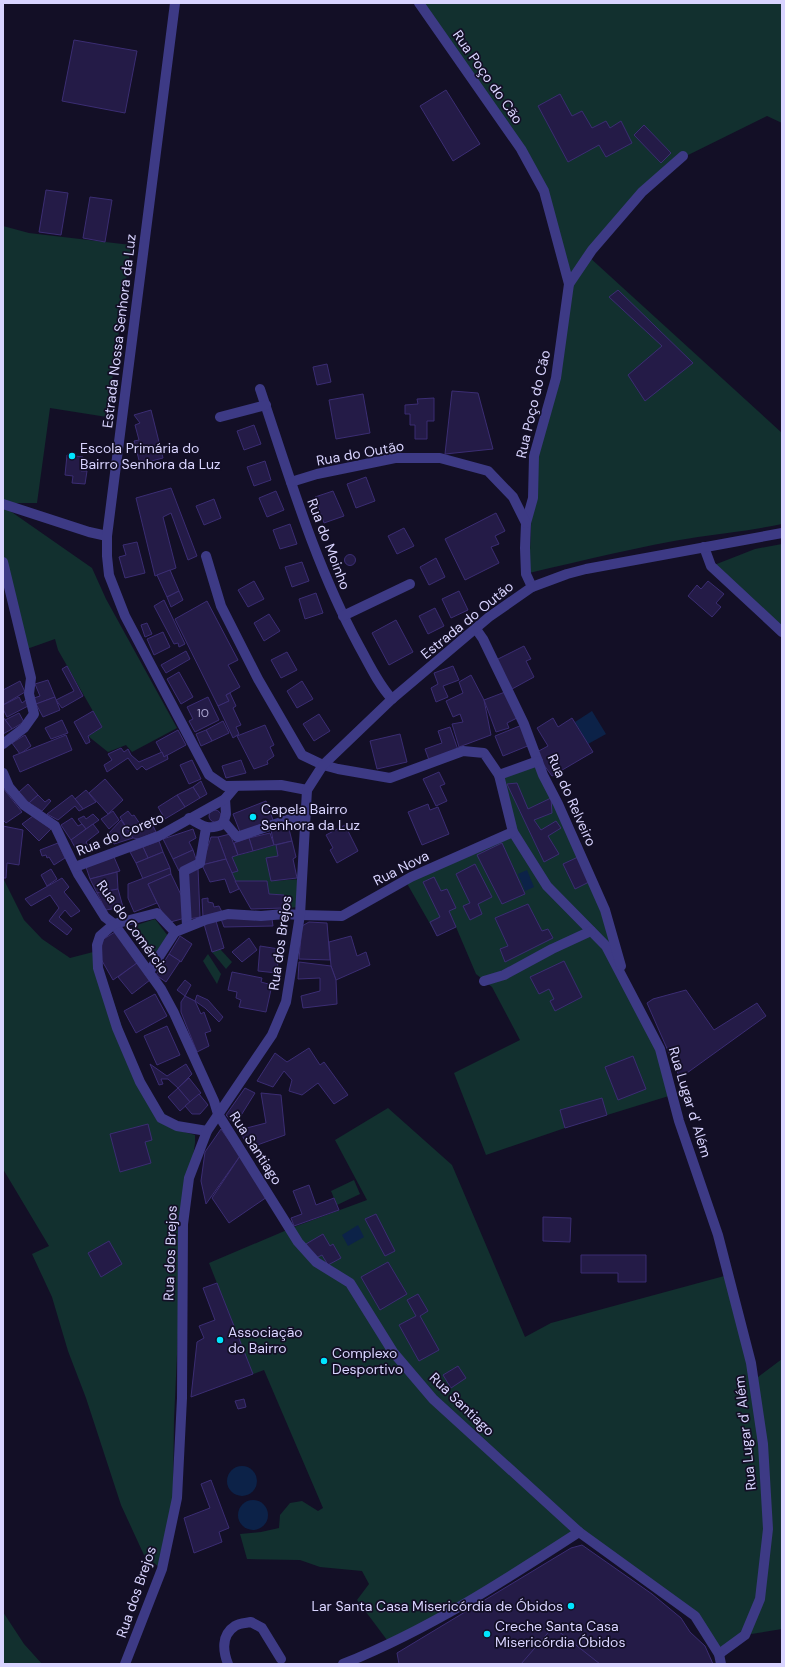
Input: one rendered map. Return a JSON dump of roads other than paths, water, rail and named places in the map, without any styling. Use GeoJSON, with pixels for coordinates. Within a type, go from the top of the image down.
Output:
{"type":"FeatureCollection","features":[{"type":"Feature","properties":{"kind":"street","name":"Estrada Nossa Senhora da Luz"},"geometry":{"type":"LineString","coordinates":[[175,3],[107,536],[107,556],[110,575],[125,616],[208,775],[215,781],[225,786],[235,787]]}},
{"type":"Feature","properties":{"kind":"street","name":"Rua Poço do Cão"},"geometry":{"type":"LineString","coordinates":[[419,3],[521,149],[544,191],[569,284],[556,378],[534,456],[532,498],[526,523],[526,574],[532,588]]}},
{"type":"Feature","properties":{"kind":"street"},"geometry":{"type":"LineString","coordinates":[[569,284],[592,250],[642,192],[683,156]]}},
{"type":"Feature","properties":{"kind":"street","name":"Rua do Moinho"},"geometry":{"type":"LineString","coordinates":[[260,389],[303,517],[342,616],[382,689],[392,699]]}},
{"type":"Feature","properties":{"kind":"street"},"geometry":{"type":"LineString","coordinates":[[220,417],[266,405]]}},
{"type":"Feature","properties":{"kind":"street","name":"Rua do Outão"},"geometry":{"type":"LineString","coordinates":[[291,482],[317,474],[395,458],[440,458],[488,471],[513,497],[526,523]]}},
{"type":"Feature","properties":{"kind":"street"},"geometry":{"type":"LineString","coordinates":[[3,504],[89,532],[107,536]]}},
{"type":"Feature","properties":{"kind":"street","name":"Estrada do Outão"},"geometry":{"type":"LineString","coordinates":[[307,790],[323,765],[392,699],[505,605],[532,588],[586,569],[782,533]]}},
{"type":"Feature","properties":{"kind":"street"},"geometry":{"type":"LineString","coordinates":[[704,547],[711,566],[782,632]]}},
{"type":"Feature","properties":{"kind":"street"},"geometry":{"type":"LineString","coordinates":[[206,556],[221,606],[258,679],[302,755],[323,765]]}},
{"type":"Feature","properties":{"kind":"street"},"geometry":{"type":"LineString","coordinates":[[3,562],[31,678],[29,694],[34,714],[24,728],[3,744]]}},
{"type":"Feature","properties":{"kind":"street"},"geometry":{"type":"LineString","coordinates":[[342,616],[410,584]]}},
{"type":"Feature","properties":{"kind":"street","name":"Rua do Relveiro"},"geometry":{"type":"LineString","coordinates":[[476,628],[483,639],[524,724],[538,761],[605,910],[628,989]]}},
{"type":"Feature","properties":{"kind":"street","name":"Rua Lugar d' Além"},"geometry":{"type":"LineString","coordinates":[[323,765],[390,778],[463,751],[484,753],[499,776],[513,832],[547,886],[606,946],[660,1048],[679,1121],[718,1235],[751,1363],[763,1444],[768,1529],[760,1599],[745,1635],[720,1659]]}},
{"type":"Feature","properties":{"kind":"street"},"geometry":{"type":"LineString","coordinates":[[499,776],[538,761]]}},
{"type":"Feature","properties":{"kind":"street","name":"Rua do Comércio"},"geometry":{"type":"LineString","coordinates":[[3,773],[9,787],[24,805],[56,826],[75,867],[106,917],[114,924],[161,989],[174,1013],[218,1114]]}},
{"type":"Feature","properties":{"kind":"street"},"geometry":{"type":"LineString","coordinates":[[235,787],[281,785],[307,790]]}},
{"type":"Feature","properties":{"kind":"street","name":"Rua do Coreto"},"geometry":{"type":"LineString","coordinates":[[75,867],[159,836],[225,799],[235,787]]}},
{"type":"Feature","properties":{"kind":"street","name":"Rua dos Brejos"},"geometry":{"type":"LineString","coordinates":[[125,1664],[162,1569],[177,1498],[182,1398],[183,1224],[189,1178],[207,1131],[272,1035],[286,1002],[300,915],[307,790]]}},
{"type":"Feature","properties":{"kind":"street"},"geometry":{"type":"LineString","coordinates":[[189,818],[206,828],[216,828],[224,822],[226,814],[225,799]]}},
{"type":"Feature","properties":{"kind":"street"},"geometry":{"type":"LineString","coordinates":[[224,822],[237,837],[305,814]]}},
{"type":"Feature","properties":{"kind":"street"},"geometry":{"type":"LineString","coordinates":[[187,926],[184,871],[200,863],[206,828]]}},
{"type":"Feature","properties":{"kind":"street","name":"Rua Nova"},"geometry":{"type":"LineString","coordinates":[[175,932],[187,926],[228,914],[261,916],[285,914],[342,916],[411,877],[513,832]]}},
{"type":"Feature","properties":{"kind":"street"},"geometry":{"type":"LineString","coordinates":[[149,972],[175,932],[157,913],[114,924],[100,936],[97,945],[98,968],[117,1028],[140,1082],[161,1118],[177,1126],[207,1131]]}},
{"type":"Feature","properties":{"kind":"street"},"geometry":{"type":"LineString","coordinates":[[484,981],[504,975],[552,949],[591,931]]}},
{"type":"Feature","properties":{"kind":"street","name":"Rua Santiago"},"geometry":{"type":"LineString","coordinates":[[218,1114],[298,1242],[316,1262],[350,1283],[392,1352],[432,1399],[579,1532],[695,1616],[720,1659]]}},
{"type":"Feature","properties":{"kind":"street"},"geometry":{"type":"LineString","coordinates":[[343,1664],[384,1648],[474,1600],[579,1532]]}},
{"type":"Feature","properties":{"kind":"street"},"geometry":{"type":"LineString","coordinates":[[228,1664],[223,1652],[225,1638],[235,1626],[251,1622],[262,1628],[281,1659]]}},
{"type":"Feature","properties":{"kind":"water"},"geometry":{"type":"Polygon","coordinates":[[[592,711],[606,734],[588,744],[575,722],[592,711]]]}},
{"type":"Feature","properties":{"kind":"water"},"geometry":{"type":"Polygon","coordinates":[[[527,870],[534,887],[525,891],[518,874],[527,870]]]}},
{"type":"Feature","properties":{"kind":"water"},"geometry":{"type":"Polygon","coordinates":[[[358,1225],[364,1237],[348,1246],[342,1235],[358,1225]]]}},
{"type":"Feature","properties":{"kind":"water"},"geometry":{"type":"Polygon","coordinates":[[[242,1466],[253,1470],[257,1481],[253,1492],[242,1496],[231,1492],[227,1481],[231,1470],[242,1466]]]}},
{"type":"Feature","properties":{"kind":"water"},"geometry":{"type":"Polygon","coordinates":[[[253,1500],[264,1504],[268,1515],[264,1526],[253,1530],[242,1526],[238,1515],[242,1504],[253,1500]]]}},
{"type":"Feature","properties":{"kind":"place","name":"Escola Primária do Bairro Senhora da Luz"},"geometry":{"type":"Point","coordinates":[72,456]}},
{"type":"Feature","properties":{"kind":"place","name":"Capela Bairro Senhora da Luz"},"geometry":{"type":"Point","coordinates":[253,817]}},
{"type":"Feature","properties":{"kind":"place","name":"Associação do Bairro"},"geometry":{"type":"Point","coordinates":[220,1340]}},
{"type":"Feature","properties":{"kind":"place","name":"Complexo Desportivo"},"geometry":{"type":"Point","coordinates":[324,1361]}},
{"type":"Feature","properties":{"kind":"place","name":"Lar Santa Casa Misericórdia de Óbidos"},"geometry":{"type":"Point","coordinates":[571,1606]}},
{"type":"Feature","properties":{"kind":"place","name":"Creche Santa Casa Misericórdia Óbidos"},"geometry":{"type":"Point","coordinates":[487,1634]}}]}
